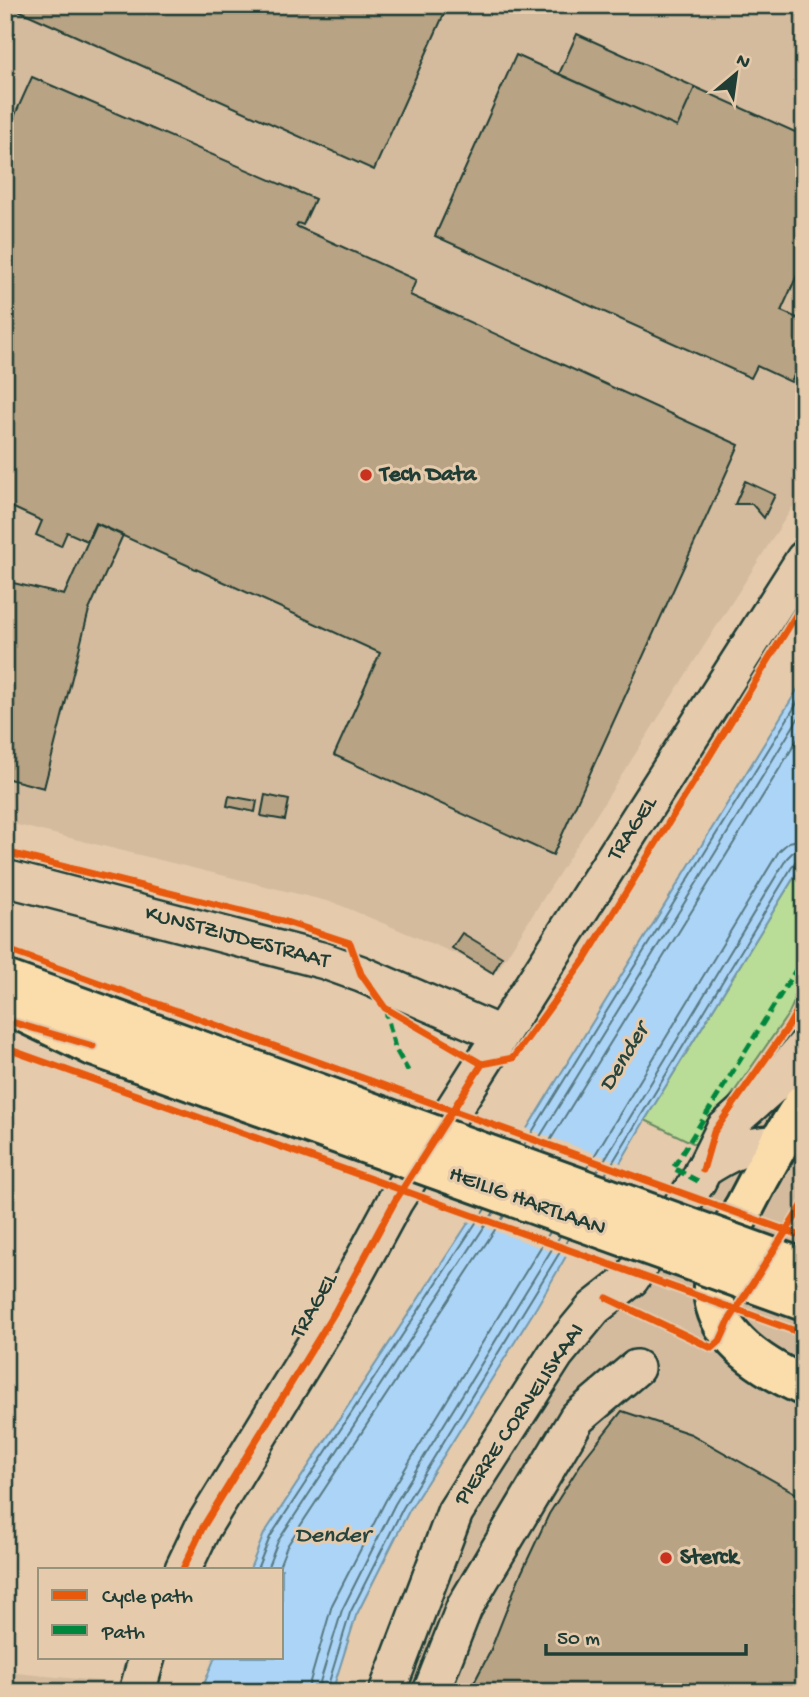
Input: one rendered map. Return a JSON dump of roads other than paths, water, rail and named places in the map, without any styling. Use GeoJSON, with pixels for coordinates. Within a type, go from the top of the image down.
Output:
{"type":"FeatureCollection","features":[{"type":"Feature","properties":{"kind":"main road"},"geometry":{"type":"LineString","coordinates":[[5,980],[99,1031]]}},
{"type":"Feature","properties":{"kind":"main road"},"geometry":{"type":"LineString","coordinates":[[12,1017],[99,1031]]}},
{"type":"Feature","properties":{"kind":"main road","name":"HEILIG HARTLAAN"},"geometry":{"type":"LineString","coordinates":[[99,1031],[804,1269]]}},
{"type":"Feature","properties":{"kind":"main road","name":"HEILIG HARTLAAN"},"geometry":{"type":"LineString","coordinates":[[99,1031],[804,1301]]}},
{"type":"Feature","properties":{"kind":"main road"},"geometry":{"type":"LineString","coordinates":[[804,1103],[778,1144],[719,1252],[712,1286],[722,1324],[746,1353],[804,1386]]}},
{"type":"Feature","properties":{"kind":"street","name":"TRAGEL"},"geometry":{"type":"LineString","coordinates":[[184,1568],[204,1527],[336,1310],[395,1201],[804,559]]}},
{"type":"Feature","properties":{"kind":"street","name":"KUNSTZIJDESTRAAT"},"geometry":{"type":"LineString","coordinates":[[5,878],[325,961],[500,1034]]}},
{"type":"Feature","properties":{"kind":"street","name":"PIERRE CORNELISKAAI"},"geometry":{"type":"LineString","coordinates":[[387,1692],[455,1512],[556,1354],[594,1308],[631,1279],[703,1170],[724,1129],[770,1088],[804,1047]]}},
{"type":"Feature","properties":{"kind":"street","name":"PIERRE CORNELISKAAI"},"geometry":{"type":"LineString","coordinates":[[703,1170],[731,1151],[778,1144]]}},
{"type":"Feature","properties":{"kind":"street"},"geometry":{"type":"LineString","coordinates":[[431,1692],[464,1608],[577,1418],[636,1368]]}},
{"type":"Feature","properties":{"kind":"street"},"geometry":{"type":"LineString","coordinates":[[137,1692],[147,1658]]}},
{"type":"Feature","properties":{"kind":"water","name":"Dender"},"geometry":{"type":"Polygon","coordinates":[[[804,679],[804,861],[645,1120],[536,1308],[409,1511],[356,1616],[332,1692],[201,1692],[215,1658],[284,1658],[284,1568],[250,1568],[264,1534],[478,1208],[804,679]]]}},
{"type":"Feature","properties":{"kind":"place","name":"Tech Data"},"geometry":{"type":"Point","coordinates":[366,475]}},
{"type":"Feature","properties":{"kind":"place","name":"Sterck"},"geometry":{"type":"Point","coordinates":[666,1558]}}]}
